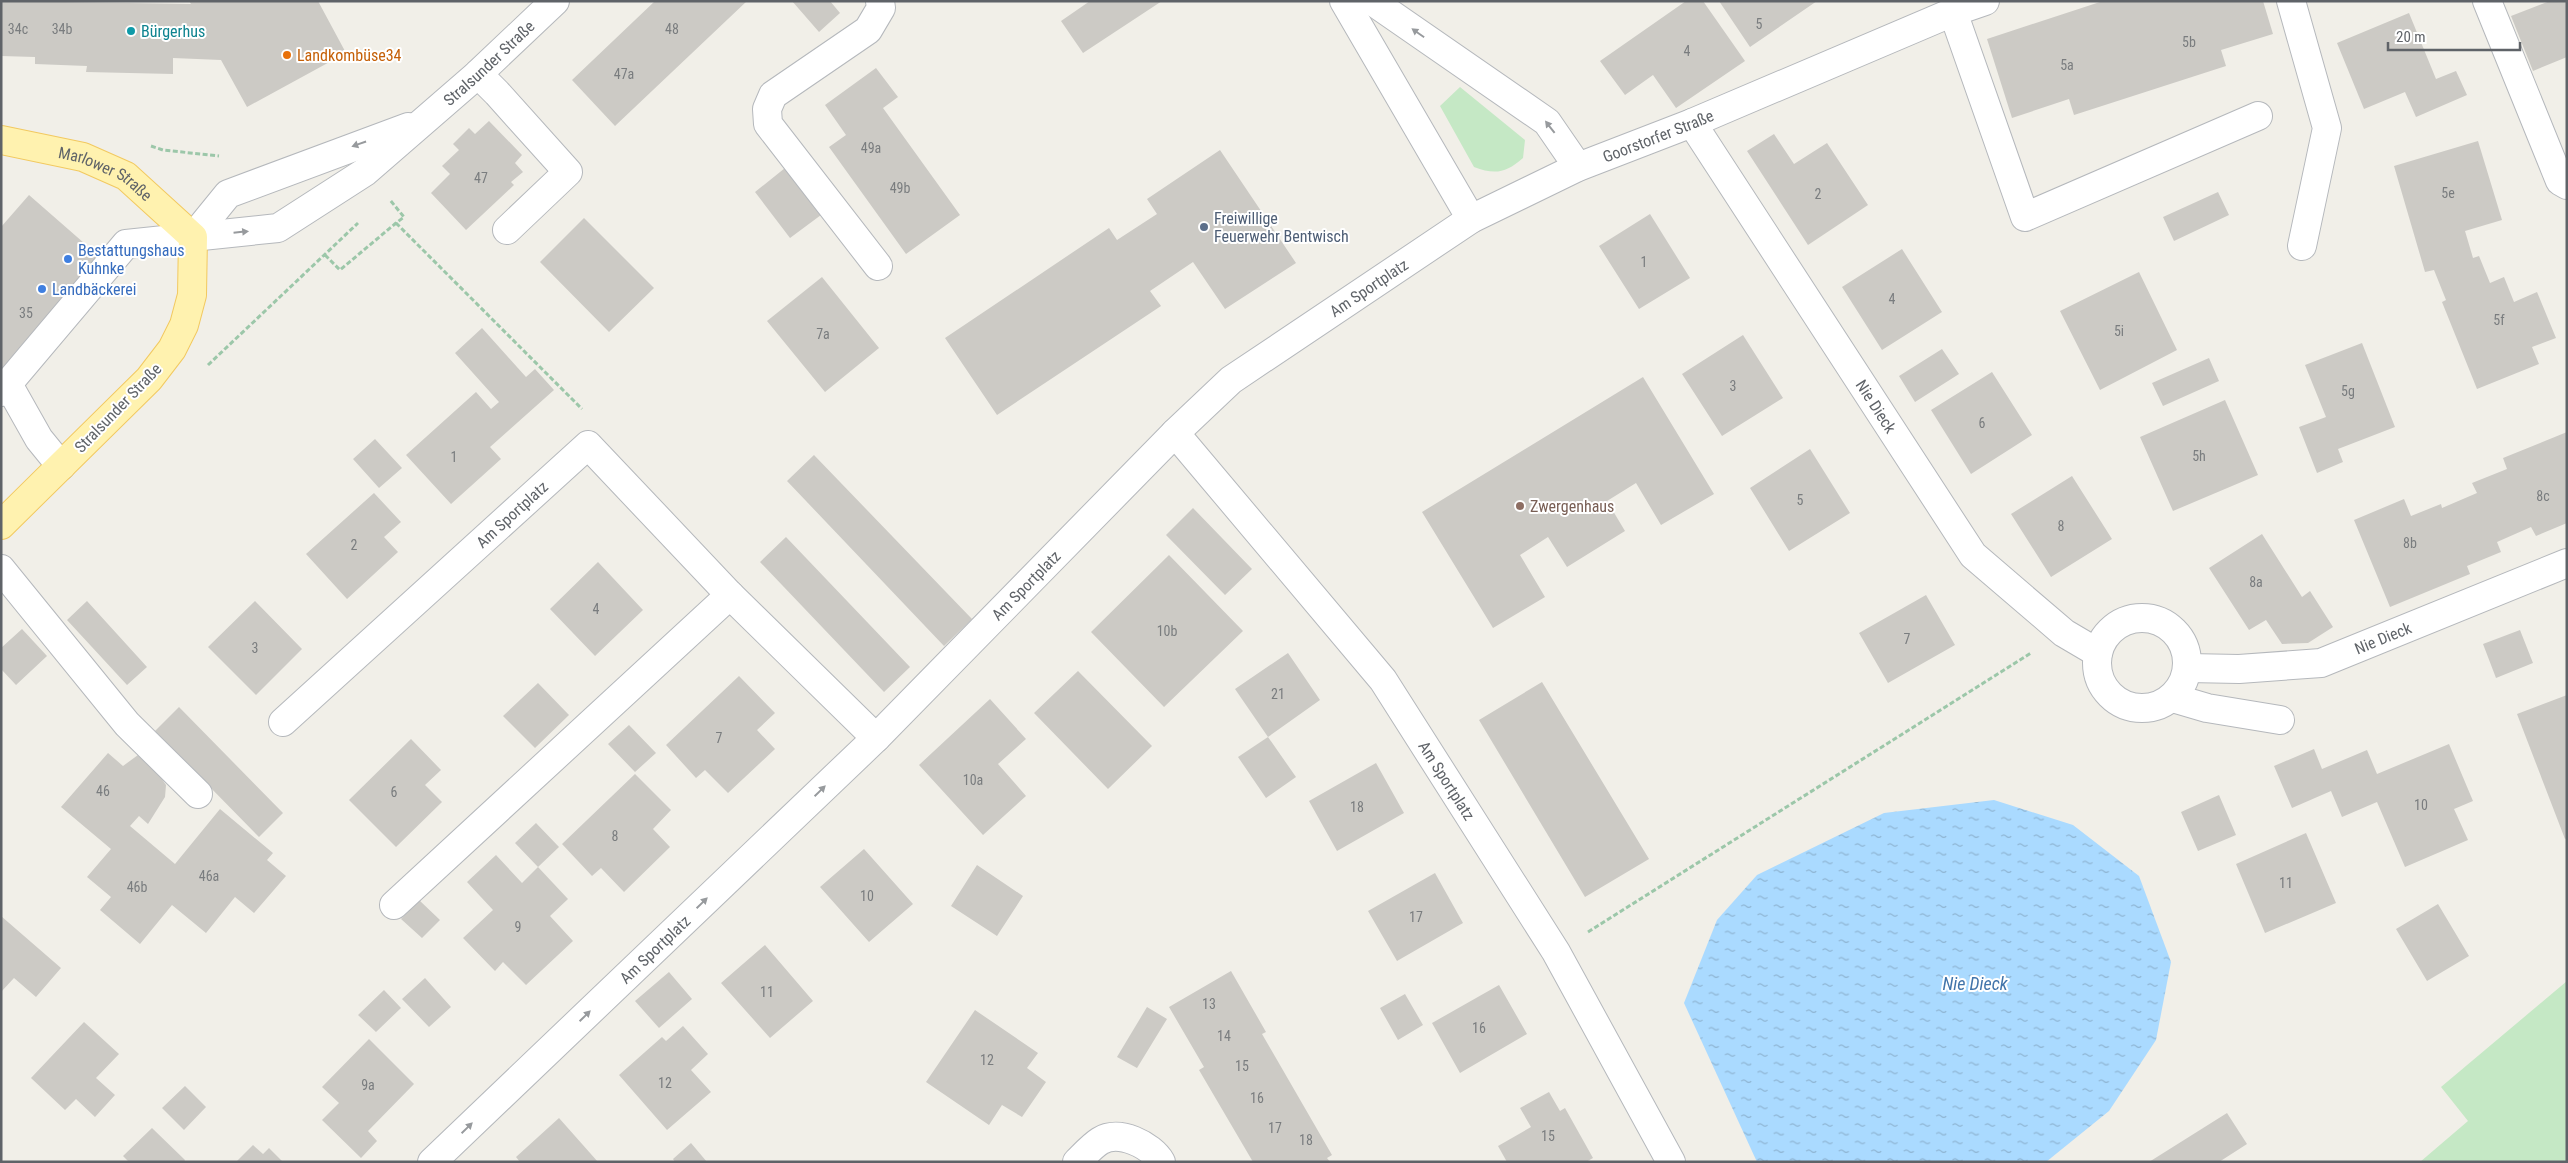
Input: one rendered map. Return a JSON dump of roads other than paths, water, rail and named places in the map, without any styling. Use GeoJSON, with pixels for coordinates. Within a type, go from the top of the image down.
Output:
{"type":"FeatureCollection","features":[{"type":"Feature","properties":{"kind":"main road","name":"Marlower Straße"},"geometry":{"type":"LineString","coordinates":[[1,140],[83,157],[126,176],[193,238]]}},
{"type":"Feature","properties":{"kind":"main road","name":"Stralsunder Straße"},"geometry":{"type":"LineString","coordinates":[[1,525],[149,379],[172,350],[184,324],[192,295],[193,238]]}},
{"type":"Feature","properties":{"kind":"street","name":"Stralsunder Straße"},"geometry":{"type":"LineString","coordinates":[[193,238],[278,228],[365,172],[478,74],[556,1]]}},
{"type":"Feature","properties":{"kind":"street"},"geometry":{"type":"LineString","coordinates":[[878,266],[768,124],[767,108],[773,95],[868,30],[881,8],[880,1]]}},
{"type":"Feature","properties":{"kind":"street"},"geometry":{"type":"LineString","coordinates":[[1344,1],[1471,219]]}},
{"type":"Feature","properties":{"kind":"street"},"geometry":{"type":"LineString","coordinates":[[1372,1],[1547,122],[1578,167]]}},
{"type":"Feature","properties":{"kind":"street","name":"Goorstorfer Straße"},"geometry":{"type":"LineString","coordinates":[[1578,167],[1692,123],[1952,12],[1985,1]]}},
{"type":"Feature","properties":{"kind":"street"},"geometry":{"type":"LineString","coordinates":[[2291,1],[2327,128],[2302,246]]}},
{"type":"Feature","properties":{"kind":"street"},"geometry":{"type":"LineString","coordinates":[[2487,1],[2560,181],[2567,185]]}},
{"type":"Feature","properties":{"kind":"street"},"geometry":{"type":"LineString","coordinates":[[1952,12],[2025,217],[2258,116]]}},
{"type":"Feature","properties":{"kind":"street"},"geometry":{"type":"LineString","coordinates":[[478,74],[568,172],[507,230]]}},
{"type":"Feature","properties":{"kind":"street","name":"Stralsunder Straße"},"geometry":{"type":"LineString","coordinates":[[193,238],[228,194],[422,122]]}},
{"type":"Feature","properties":{"kind":"street","name":"Nie Dieck"},"geometry":{"type":"LineString","coordinates":[[1692,123],[1974,555],[2064,633],[2098,653]]}},
{"type":"Feature","properties":{"kind":"street","name":"Am Sportplatz"},"geometry":{"type":"LineString","coordinates":[[432,1162],[876,738],[1175,433],[1231,380],[1471,219],[1578,167]]}},
{"type":"Feature","properties":{"kind":"street"},"geometry":{"type":"LineString","coordinates":[[61,466],[39,439],[5,388],[126,244],[193,238]]}},
{"type":"Feature","properties":{"kind":"street","name":"Am Sportplatz"},"geometry":{"type":"LineString","coordinates":[[1175,433],[1383,680],[1556,952],[1671,1162]]}},
{"type":"Feature","properties":{"kind":"street","name":"Am Sportplatz"},"geometry":{"type":"LineString","coordinates":[[283,722],[588,445],[730,595]]}},
{"type":"Feature","properties":{"kind":"street","name":"Nie Dieck"},"geometry":{"type":"LineString","coordinates":[[2188,668],[2239,669],[2321,663],[2567,563]]}},
{"type":"Feature","properties":{"kind":"street"},"geometry":{"type":"LineString","coordinates":[[1,569],[127,724],[198,794]]}},
{"type":"Feature","properties":{"kind":"street"},"geometry":{"type":"LineString","coordinates":[[394,905],[730,595],[876,738]]}},
{"type":"Feature","properties":{"kind":"street"},"geometry":{"type":"LineString","coordinates":[[2140,617],[2159,621],[2175,631],[2186,648],[2188,668],[2184,684],[2173,698],[2156,707],[2137,709],[2118,703],[2104,690],[2097,672],[2098,653],[2106,635],[2121,623],[2140,617]]}},
{"type":"Feature","properties":{"kind":"street"},"geometry":{"type":"LineString","coordinates":[[2173,698],[2208,708],[2280,720]]}},
{"type":"Feature","properties":{"kind":"street"},"geometry":{"type":"LineString","coordinates":[[1077,1162],[1102,1140],[1127,1137],[1155,1152],[1161,1162]]}},
{"type":"Feature","properties":{"kind":"water","name":"Nie Dieck"},"geometry":{"type":"Polygon","coordinates":[[[1994,800],[2073,825],[2139,876],[2171,962],[2156,1040],[2109,1111],[2046,1162],[1757,1162],[1684,1003],[1717,920],[1757,875],[1884,813],[1994,800]]]}},
{"type":"Feature","properties":{"kind":"place","name":"Bürgerhus"},"geometry":{"type":"Point","coordinates":[131,31]}},
{"type":"Feature","properties":{"kind":"place","name":"Landkombüse34"},"geometry":{"type":"Point","coordinates":[287,55]}},
{"type":"Feature","properties":{"kind":"place","name":"Freiwillige Feuerwehr Bentwisch"},"geometry":{"type":"Point","coordinates":[1204,227]}},
{"type":"Feature","properties":{"kind":"place","name":"Bestattungshaus Kuhnke"},"geometry":{"type":"Point","coordinates":[68,259]}},
{"type":"Feature","properties":{"kind":"place","name":"Landbäckerei"},"geometry":{"type":"Point","coordinates":[42,289]}},
{"type":"Feature","properties":{"kind":"place","name":"Zwergenhaus"},"geometry":{"type":"Point","coordinates":[1520,506]}}]}
